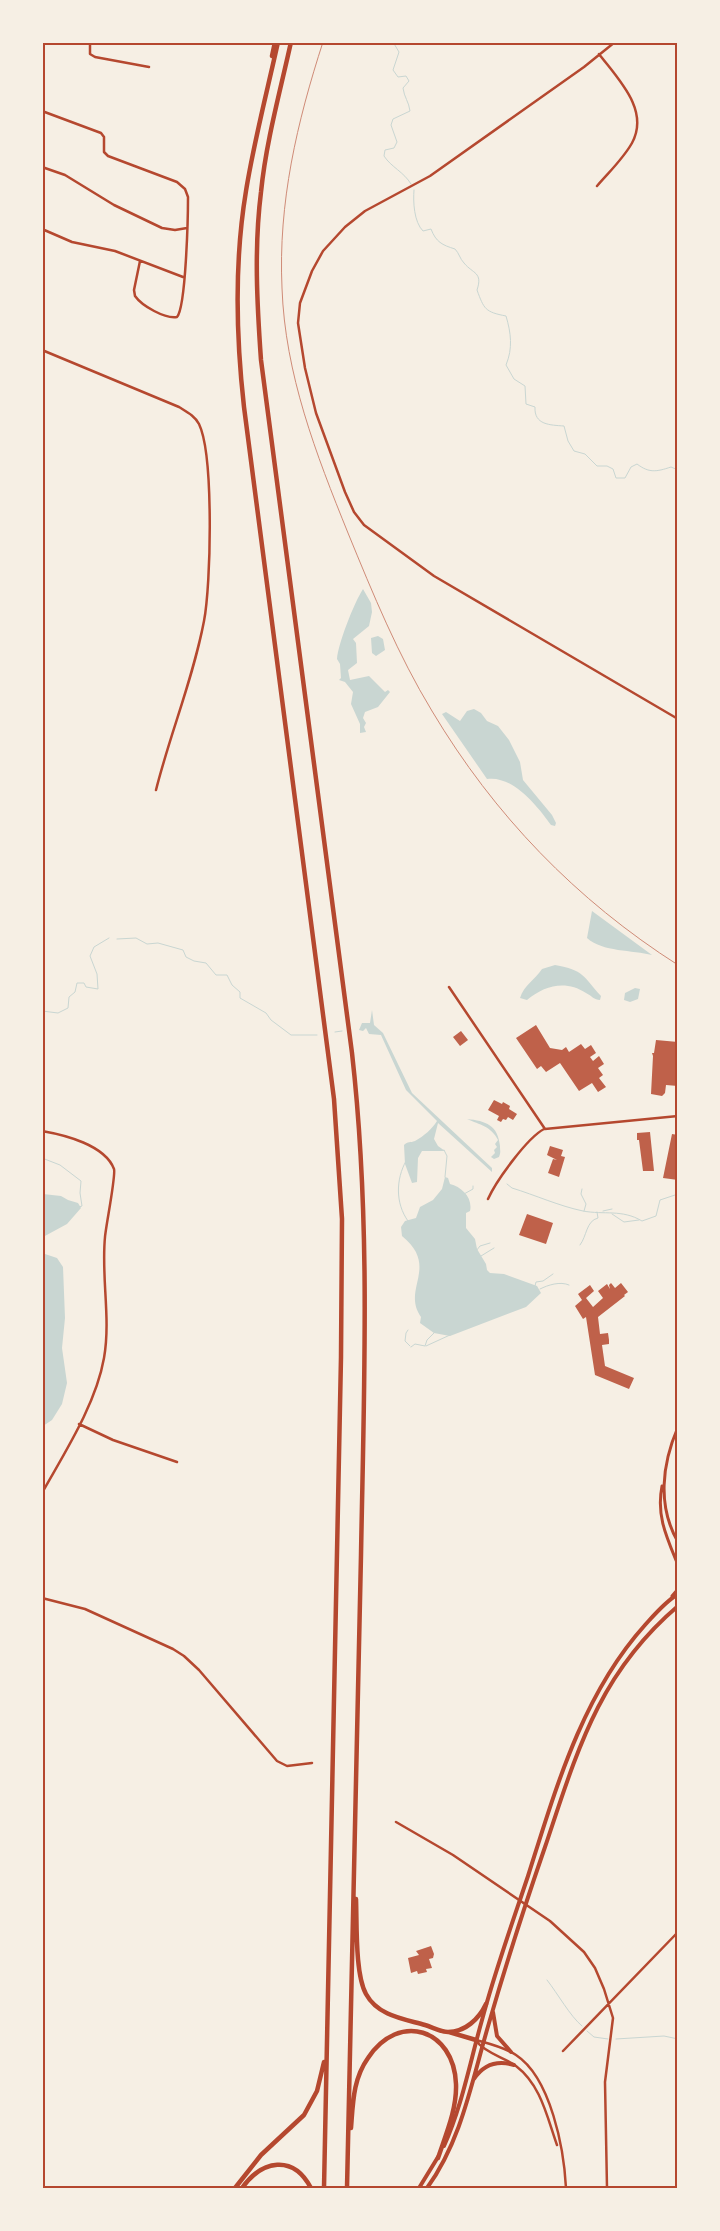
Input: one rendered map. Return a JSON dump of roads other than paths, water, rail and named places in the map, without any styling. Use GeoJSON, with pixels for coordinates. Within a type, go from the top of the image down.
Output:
{"type":"FeatureCollection","features":[{"type":"Feature","properties":{"kind":"highway"},"geometry":{"type":"LineString","coordinates":[[277,42],[248,175],[240,235],[237,295],[241,378],[329,1056],[342,1219],[341,1367],[324,2188]]}},
{"type":"Feature","properties":{"kind":"highway"},"geometry":{"type":"LineString","coordinates":[[292,42],[271,128],[261,192],[257,249],[258,316],[262,360],[352,1053],[360,1125],[364,1203],[365,1318],[347,2188]]}},
{"type":"Feature","properties":{"kind":"highway"},"geometry":{"type":"LineString","coordinates":[[419,2188],[438,2158],[458,2110],[486,2004],[558,1787],[577,1736],[591,1704],[624,1650],[671,1599],[678,1594]]}},
{"type":"Feature","properties":{"kind":"highway"},"geometry":{"type":"LineString","coordinates":[[427,2188],[453,2144],[525,1905],[577,1752],[606,1691],[628,1659],[661,1621],[678,1606]]}},
{"type":"Feature","properties":{"kind":"highway"},"geometry":{"type":"LineString","coordinates":[[354,1848],[360,1975],[365,1994],[383,2012],[476,2040]]}},
{"type":"Feature","properties":{"kind":"highway"},"geometry":{"type":"LineString","coordinates":[[447,2032],[463,2028],[474,2022],[486,2004]]}},
{"type":"Feature","properties":{"kind":"highway"},"geometry":{"type":"LineString","coordinates":[[492,2010],[497,2036],[511,2052]]}},
{"type":"Feature","properties":{"kind":"highway"},"geometry":{"type":"LineString","coordinates":[[348,2166],[354,2093],[360,2073],[367,2059],[382,2041],[393,2034],[405,2032],[424,2032],[435,2038],[444,2047],[453,2064],[456,2096],[438,2158]]}},
{"type":"Feature","properties":{"kind":"highway"},"geometry":{"type":"LineString","coordinates":[[235,2188],[256,2161],[294,2126],[309,2109],[320,2083],[327,2033]]}},
{"type":"Feature","properties":{"kind":"highway"},"geometry":{"type":"LineString","coordinates":[[472,2083],[482,2069],[489,2064],[503,2062],[514,2065]]}},
{"type":"Feature","properties":{"kind":"highway"},"geometry":{"type":"LineString","coordinates":[[242,2188],[258,2170],[276,2165],[296,2170],[303,2176],[311,2188]]}},
{"type":"Feature","properties":{"kind":"street"},"geometry":{"type":"LineString","coordinates":[[90,42],[90,54],[95,57],[149,66]]}},
{"type":"Feature","properties":{"kind":"street"},"geometry":{"type":"LineString","coordinates":[[614,42],[437,171],[409,189],[368,209],[345,227],[324,250],[314,266],[301,299],[298,319],[305,368],[316,412],[345,492],[354,512],[364,525],[434,576],[678,719]]}},
{"type":"Feature","properties":{"kind":"street"},"geometry":{"type":"LineString","coordinates":[[597,186],[631,145],[636,133],[637,122],[630,96],[600,54]]}},
{"type":"Feature","properties":{"kind":"street"},"geometry":{"type":"LineString","coordinates":[[42,110],[101,133],[104,137],[104,152],[108,156],[177,182],[186,191],[187,228],[181,312],[177,317],[170,317],[142,303],[134,295],[140,261]]}},
{"type":"Feature","properties":{"kind":"street"},"geometry":{"type":"LineString","coordinates":[[42,167],[62,174],[112,204],[162,228],[175,230],[187,228]]}},
{"type":"Feature","properties":{"kind":"street"},"geometry":{"type":"LineString","coordinates":[[42,229],[72,242],[114,251],[183,277]]}},
{"type":"Feature","properties":{"kind":"street"},"geometry":{"type":"LineString","coordinates":[[42,350],[175,405],[195,417],[202,433],[207,463],[209,514],[209,576],[206,609],[194,662],[156,790]]}},
{"type":"Feature","properties":{"kind":"street"},"geometry":{"type":"LineString","coordinates":[[449,988],[545,1129]]}},
{"type":"Feature","properties":{"kind":"street"},"geometry":{"type":"LineString","coordinates":[[488,1199],[508,1167],[535,1135],[545,1129],[678,1116]]}},
{"type":"Feature","properties":{"kind":"street"},"geometry":{"type":"LineString","coordinates":[[42,1130],[73,1139],[96,1150],[108,1159],[115,1171],[105,1238],[107,1318],[104,1358],[90,1402],[42,1493]]}},
{"type":"Feature","properties":{"kind":"street"},"geometry":{"type":"LineString","coordinates":[[78,1424],[113,1440],[159,1454],[177,1462]]}},
{"type":"Feature","properties":{"kind":"street"},"geometry":{"type":"LineString","coordinates":[[678,1427],[668,1454],[661,1495],[661,1519],[664,1535],[678,1565]]}},
{"type":"Feature","properties":{"kind":"street"},"geometry":{"type":"LineString","coordinates":[[664,1476],[666,1513],[678,1542]]}},
{"type":"Feature","properties":{"kind":"street"},"geometry":{"type":"LineString","coordinates":[[673,1555],[678,1560]]}},
{"type":"Feature","properties":{"kind":"street"},"geometry":{"type":"LineString","coordinates":[[671,1599],[678,1589]]}},
{"type":"Feature","properties":{"kind":"street"},"geometry":{"type":"LineString","coordinates":[[42,1598],[85,1609],[179,1652],[199,1670],[277,1761],[287,1766],[312,1763]]}},
{"type":"Feature","properties":{"kind":"street"},"geometry":{"type":"LineString","coordinates":[[396,1822],[447,1852],[556,1926],[584,1952],[598,1974],[609,2003],[613,2022],[605,2082],[607,2188]]}},
{"type":"Feature","properties":{"kind":"street"},"geometry":{"type":"LineString","coordinates":[[564,2051],[678,1932]]}},
{"type":"Feature","properties":{"kind":"street"},"geometry":{"type":"LineString","coordinates":[[476,2040],[511,2052],[528,2064],[543,2087],[551,2110],[566,2188]]}},
{"type":"Feature","properties":{"kind":"street"},"geometry":{"type":"LineString","coordinates":[[476,2040],[482,2048],[514,2065],[525,2074],[536,2089],[561,2155]]}},
{"type":"Feature","properties":{"kind":"waterway"},"geometry":{"type":"LineString","coordinates":[[393,42],[399,52],[393,70],[398,77],[406,76],[409,81],[403,88],[410,111],[393,119],[391,125],[397,142],[394,148],[385,150],[384,156],[411,184]]}},
{"type":"Feature","properties":{"kind":"waterway"},"geometry":{"type":"LineString","coordinates":[[414,190],[415,212],[420,227],[423,231],[431,229],[440,242],[458,252],[467,267],[478,276],[479,284],[477,290],[486,309],[506,316],[510,340],[510,353],[506,365],[514,379],[525,386],[526,404],[535,407],[535,413],[540,421],[564,426],[568,441],[574,451],[585,454],[597,466],[607,466],[613,469],[616,478],[625,478],[631,467],[637,464],[649,470],[657,471],[671,467],[678,470]]}},
{"type":"Feature","properties":{"kind":"waterway"},"geometry":{"type":"LineString","coordinates":[[42,1011],[58,1013],[68,1008],[69,997],[75,992],[77,983],[84,983],[86,987],[98,989],[97,974],[90,956],[94,947],[109,938]]}},
{"type":"Feature","properties":{"kind":"waterway"},"geometry":{"type":"LineString","coordinates":[[117,939],[136,938],[147,944],[158,943],[183,950],[186,957],[194,961],[206,963],[216,975],[227,975],[232,985],[240,992],[240,998],[266,1013],[271,1020],[291,1035],[317,1035]]}},
{"type":"Feature","properties":{"kind":"waterway"},"geometry":{"type":"LineString","coordinates":[[335,1032],[342,1031]]}},
{"type":"Feature","properties":{"kind":"waterway"},"geometry":{"type":"LineString","coordinates":[[444,1150],[447,1156],[445,1177]]}},
{"type":"Feature","properties":{"kind":"waterway"},"geometry":{"type":"LineString","coordinates":[[42,1158],[60,1165],[81,1181],[82,1206],[79,1207]]}},
{"type":"Feature","properties":{"kind":"waterway"},"geometry":{"type":"LineString","coordinates":[[406,1161],[400,1175],[398,1191],[401,1207],[408,1221]]}},
{"type":"Feature","properties":{"kind":"waterway"},"geometry":{"type":"LineString","coordinates":[[507,1184],[512,1188],[574,1209],[627,1215],[642,1221],[656,1216],[660,1200],[678,1194]]}},
{"type":"Feature","properties":{"kind":"waterway"},"geometry":{"type":"LineString","coordinates":[[464,1194],[473,1189],[473,1186]]}},
{"type":"Feature","properties":{"kind":"waterway"},"geometry":{"type":"LineString","coordinates":[[582,1189],[581,1194],[586,1204],[584,1211]]}},
{"type":"Feature","properties":{"kind":"waterway"},"geometry":{"type":"LineString","coordinates":[[603,1211],[612,1209]]}},
{"type":"Feature","properties":{"kind":"waterway"},"geometry":{"type":"LineString","coordinates":[[580,1245],[589,1225],[598,1218],[597,1212]]}},
{"type":"Feature","properties":{"kind":"waterway"},"geometry":{"type":"LineString","coordinates":[[612,1214],[624,1222],[639,1220]]}},
{"type":"Feature","properties":{"kind":"waterway"},"geometry":{"type":"LineString","coordinates":[[476,1251],[480,1246],[490,1243]]}},
{"type":"Feature","properties":{"kind":"waterway"},"geometry":{"type":"LineString","coordinates":[[481,1256],[494,1248]]}},
{"type":"Feature","properties":{"kind":"waterway"},"geometry":{"type":"LineString","coordinates":[[535,1286],[536,1282],[543,1281],[553,1274]]}},
{"type":"Feature","properties":{"kind":"waterway"},"geometry":{"type":"LineString","coordinates":[[540,1289],[558,1283],[569,1285]]}},
{"type":"Feature","properties":{"kind":"waterway"},"geometry":{"type":"LineString","coordinates":[[408,1330],[405,1341],[410,1346]]}},
{"type":"Feature","properties":{"kind":"waterway"},"geometry":{"type":"LineString","coordinates":[[411,1347],[415,1344],[425,1346],[427,1340],[434,1333]]}},
{"type":"Feature","properties":{"kind":"waterway"},"geometry":{"type":"LineString","coordinates":[[426,1346],[450,1335]]}},
{"type":"Feature","properties":{"kind":"waterway"},"geometry":{"type":"LineString","coordinates":[[547,1980],[582,2026]]}},
{"type":"Feature","properties":{"kind":"waterway"},"geometry":{"type":"LineString","coordinates":[[587,2031],[594,2037],[608,2039]]}},
{"type":"Feature","properties":{"kind":"waterway"},"geometry":{"type":"LineString","coordinates":[[616,2039],[664,2036],[678,2039]]}},
{"type":"Feature","properties":{"kind":"railway"},"geometry":{"type":"LineString","coordinates":[[323,42],[305,102],[291,163],[283,225],[282,288],[284,320],[289,351],[304,413],[348,533],[408,668],[456,749],[482,785],[540,853],[572,883],[605,913],[678,965]]}}]}
